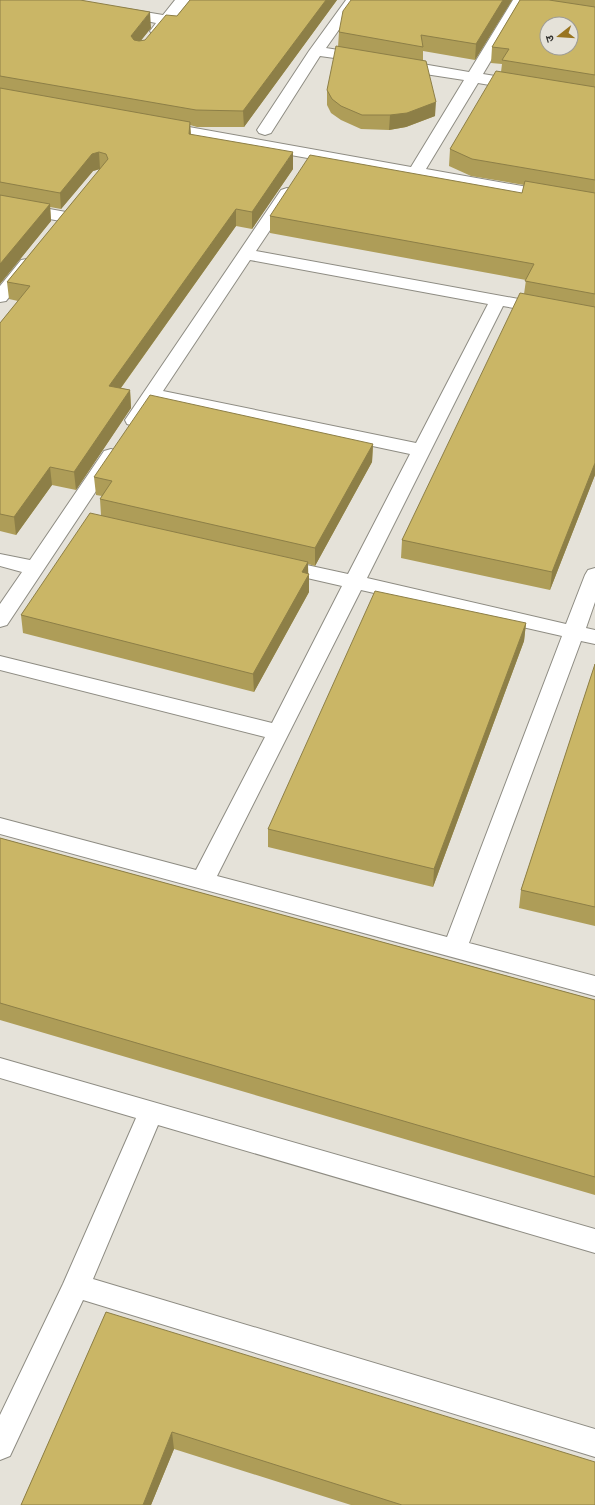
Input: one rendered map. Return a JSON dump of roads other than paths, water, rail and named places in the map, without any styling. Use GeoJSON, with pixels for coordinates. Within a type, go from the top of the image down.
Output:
{"type":"FeatureCollection","features":[{"type":"Feature","properties":{"kind":"street"},"geometry":{"type":"LineString","coordinates":[[149,41],[183,0]]}},
{"type":"Feature","properties":{"kind":"street"},"geometry":{"type":"LineString","coordinates":[[249,127],[272,131],[316,50],[353,0]]}},
{"type":"Feature","properties":{"kind":"street"},"geometry":{"type":"LineString","coordinates":[[416,172],[473,77],[523,4]]}},
{"type":"Feature","properties":{"kind":"street"},"geometry":{"type":"LineString","coordinates":[[108,10],[167,20]]}},
{"type":"Feature","properties":{"kind":"street"},"geometry":{"type":"LineString","coordinates":[[316,50],[534,88]]}},
{"type":"Feature","properties":{"kind":"street"},"geometry":{"type":"LineString","coordinates":[[150,125],[309,160],[416,172],[595,204]]}},
{"type":"Feature","properties":{"kind":"street"},"geometry":{"type":"LineString","coordinates":[[408,155],[440,161]]}},
{"type":"Feature","properties":{"kind":"street"},"geometry":{"type":"LineString","coordinates":[[0,620],[35,568],[76,520],[123,436],[309,160]]}},
{"type":"Feature","properties":{"kind":"street"},"geometry":{"type":"LineString","coordinates":[[0,205],[65,217]]}},
{"type":"Feature","properties":{"kind":"street"},"geometry":{"type":"LineString","coordinates":[[0,297],[35,254]]}},
{"type":"Feature","properties":{"kind":"street"},"geometry":{"type":"LineString","coordinates":[[246,254],[595,318]]}},
{"type":"Feature","properties":{"kind":"street"},"geometry":{"type":"LineString","coordinates":[[203,880],[498,300]]}},
{"type":"Feature","properties":{"kind":"street"},"geometry":{"type":"LineString","coordinates":[[152,394],[421,450]]}},
{"type":"Feature","properties":{"kind":"street"},"geometry":{"type":"LineString","coordinates":[[0,560],[35,568]]}},
{"type":"Feature","properties":{"kind":"street"},"geometry":{"type":"LineString","coordinates":[[262,562],[595,636]]}},
{"type":"Feature","properties":{"kind":"street"},"geometry":{"type":"LineString","coordinates":[[455,948],[595,575]]}},
{"type":"Feature","properties":{"kind":"street"},"geometry":{"type":"LineString","coordinates":[[0,663],[277,732]]}},
{"type":"Feature","properties":{"kind":"street"},"geometry":{"type":"LineString","coordinates":[[0,826],[595,986]]}},
{"type":"Feature","properties":{"kind":"street"},"geometry":{"type":"LineString","coordinates":[[0,1068],[595,1241]]}},
{"type":"Feature","properties":{"kind":"street"},"geometry":{"type":"LineString","coordinates":[[0,1446],[76,1286],[151,1112]]}},
{"type":"Feature","properties":{"kind":"street"},"geometry":{"type":"LineString","coordinates":[[76,1286],[595,1443]]}}]}
